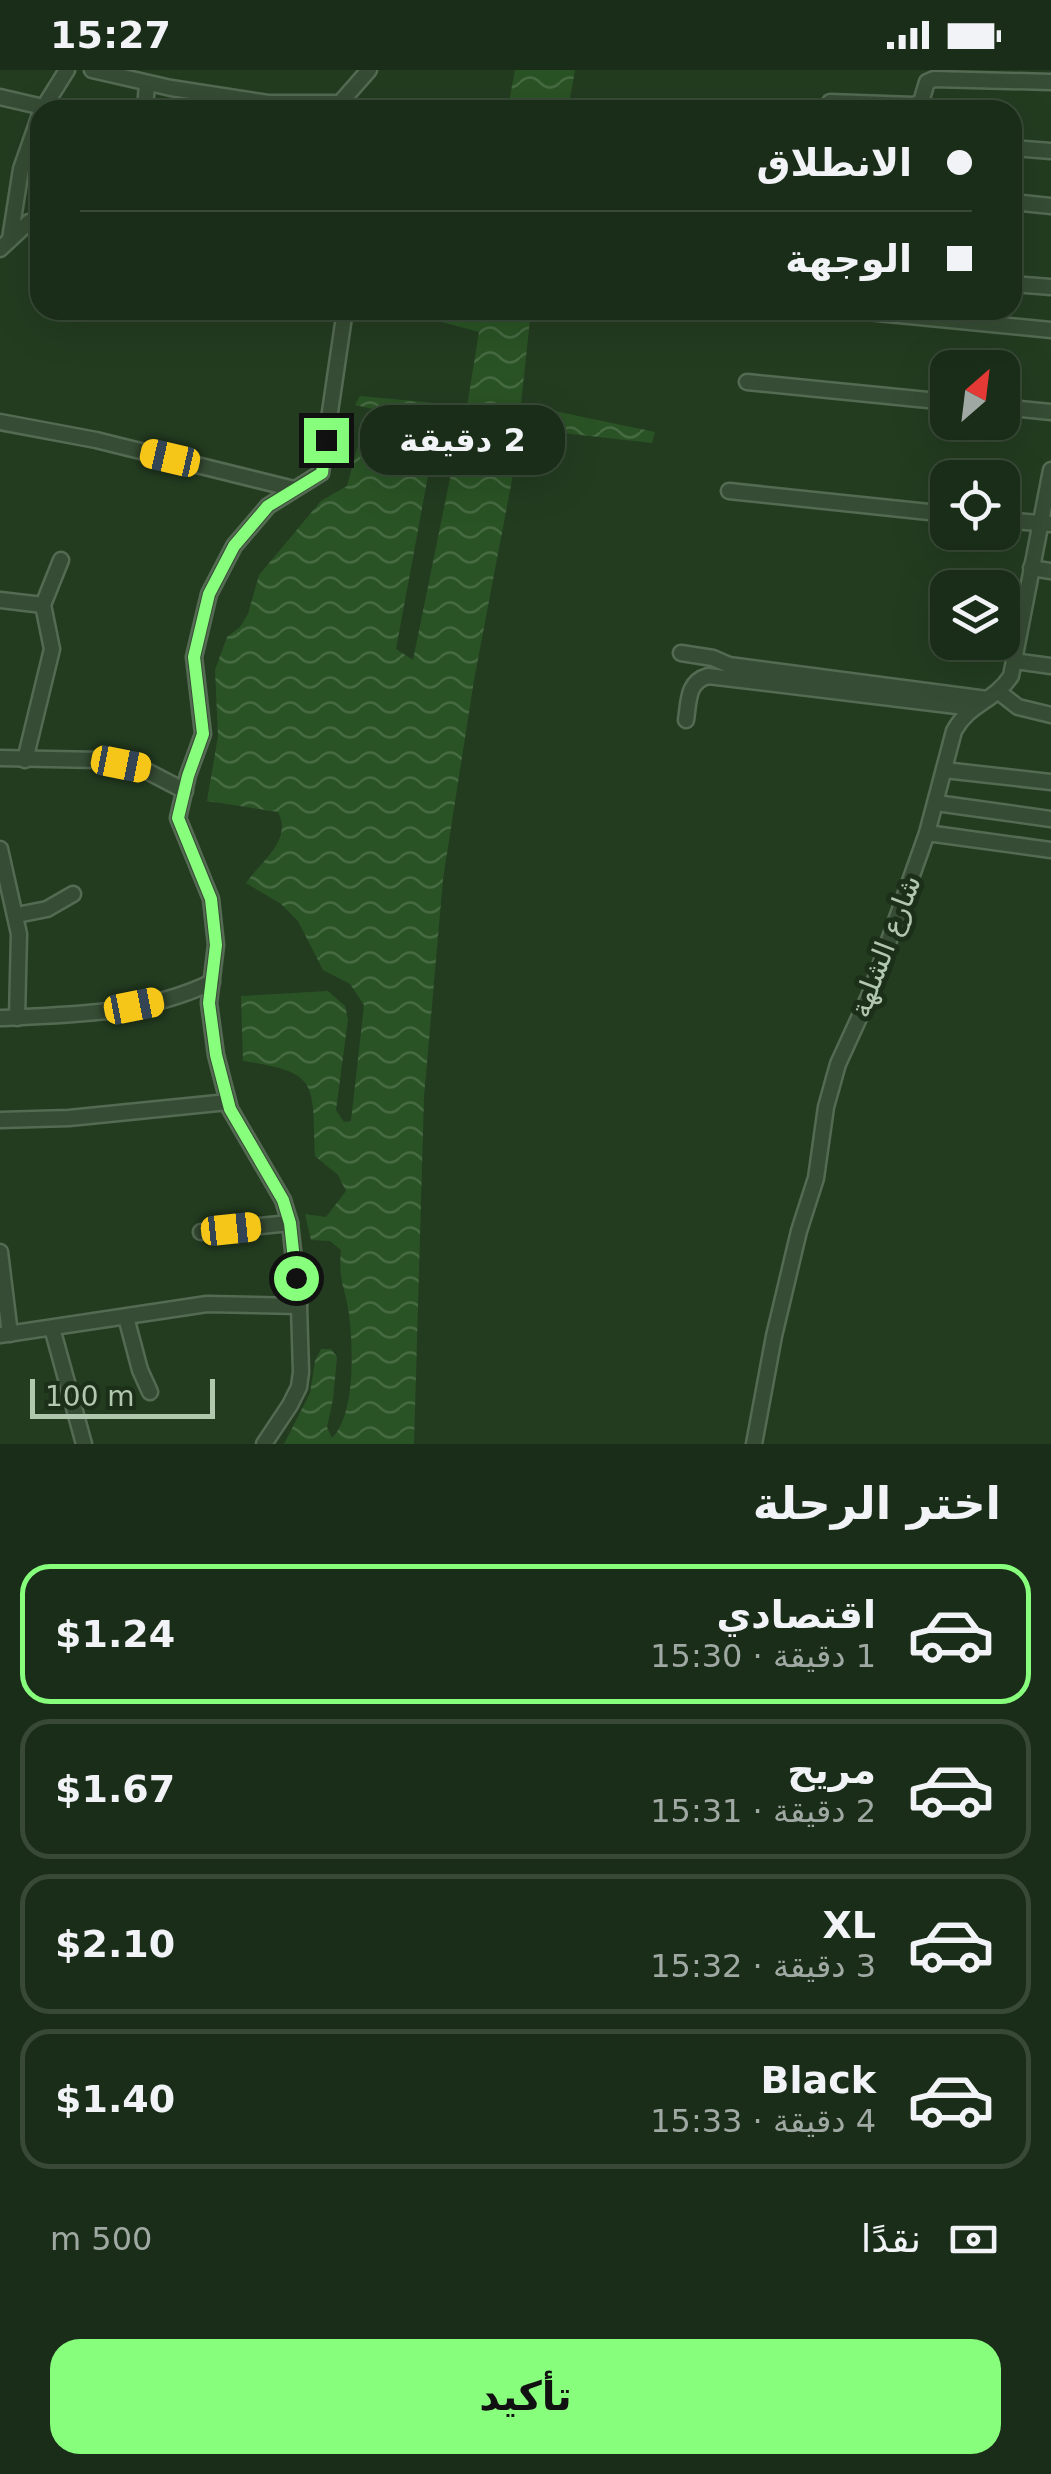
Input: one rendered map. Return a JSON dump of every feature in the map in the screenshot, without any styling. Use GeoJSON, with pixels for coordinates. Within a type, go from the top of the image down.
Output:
{"type":"FeatureCollection","features":[{"type":"Feature","properties":{"kind":"street"},"geometry":{"type":"LineString","coordinates":[[48,100],[67,70]]}},
{"type":"Feature","properties":{"kind":"street"},"geometry":{"type":"LineString","coordinates":[[92,70],[254,100]]}},
{"type":"Feature","properties":{"kind":"street"},"geometry":{"type":"LineString","coordinates":[[345,100],[370,70]]}},
{"type":"Feature","properties":{"kind":"street"},"geometry":{"type":"LineString","coordinates":[[922,100],[927,82],[934,79],[1051,82]]}},
{"type":"Feature","properties":{"kind":"street"},"geometry":{"type":"LineString","coordinates":[[0,97],[30,107]]}},
{"type":"Feature","properties":{"kind":"street"},"geometry":{"type":"LineString","coordinates":[[5,244],[30,143]]}},
{"type":"Feature","properties":{"kind":"street"},"geometry":{"type":"LineString","coordinates":[[1022,149],[1051,152]]}},
{"type":"Feature","properties":{"kind":"street"},"geometry":{"type":"LineString","coordinates":[[1022,203],[1051,206]]}},
{"type":"Feature","properties":{"kind":"street"},"geometry":{"type":"LineString","coordinates":[[5,244],[30,222]]}},
{"type":"Feature","properties":{"kind":"street"},"geometry":{"type":"LineString","coordinates":[[1022,285],[1051,287]]}},
{"type":"Feature","properties":{"kind":"street"},"geometry":{"type":"LineString","coordinates":[[264,1444],[299,1386],[299,1306],[290,1223],[283,1200],[228,1102],[209,1003],[216,945],[211,899],[178,818],[203,734],[194,657],[209,594],[234,546],[268,506],[322,473],[344,320]]}},
{"type":"Feature","properties":{"kind":"street"},"geometry":{"type":"LineString","coordinates":[[949,320],[1051,330]]}},
{"type":"Feature","properties":{"kind":"street"},"geometry":{"type":"LineString","coordinates":[[748,382],[930,400]]}},
{"type":"Feature","properties":{"kind":"street"},"geometry":{"type":"LineString","coordinates":[[1020,409],[1051,412]]}},
{"type":"Feature","properties":{"kind":"street"},"geometry":{"type":"LineString","coordinates":[[0,422],[96,440],[294,489]]}},
{"type":"Feature","properties":{"kind":"street"},"geometry":{"type":"LineString","coordinates":[[994,696],[1011,676],[1031,568],[1045,524],[1051,470]]}},
{"type":"Feature","properties":{"kind":"street"},"geometry":{"type":"LineString","coordinates":[[729,491],[930,512]]}},
{"type":"Feature","properties":{"kind":"street"},"geometry":{"type":"LineString","coordinates":[[1020,522],[1045,524]]}},
{"type":"Feature","properties":{"kind":"street"},"geometry":{"type":"LineString","coordinates":[[26,760],[52,649],[43,605],[61,560]]}},
{"type":"Feature","properties":{"kind":"street"},"geometry":{"type":"LineString","coordinates":[[1031,568],[1051,570]]}},
{"type":"Feature","properties":{"kind":"street"},"geometry":{"type":"LineString","coordinates":[[0,600],[43,605]]}},
{"type":"Feature","properties":{"kind":"street"},"geometry":{"type":"LineString","coordinates":[[681,653],[713,658],[730,666],[994,696],[1018,707],[1051,714]]}},
{"type":"Feature","properties":{"kind":"street"},"geometry":{"type":"LineString","coordinates":[[1014,661],[1051,666]]}},
{"type":"Feature","properties":{"kind":"street"},"geometry":{"type":"LineString","coordinates":[[686,720],[691,687],[708,676],[973,708]]}},
{"type":"Feature","properties":{"kind":"street","name":"شارع الشلهة"},"geometry":{"type":"LineString","coordinates":[[754,1444],[795,1248],[816,1178],[826,1107],[838,1064],[870,994],[927,833],[954,731],[962,716],[994,696]]}},
{"type":"Feature","properties":{"kind":"street"},"geometry":{"type":"LineString","coordinates":[[0,758],[99,760],[142,769],[185,791]]}},
{"type":"Feature","properties":{"kind":"street"},"geometry":{"type":"LineString","coordinates":[[944,770],[1051,782]]}},
{"type":"Feature","properties":{"kind":"street"},"geometry":{"type":"LineString","coordinates":[[936,804],[1051,819]]}},
{"type":"Feature","properties":{"kind":"street"},"geometry":{"type":"LineString","coordinates":[[927,833],[1051,850]]}},
{"type":"Feature","properties":{"kind":"street"},"geometry":{"type":"LineString","coordinates":[[0,849],[4,878],[17,915],[17,1018]]}},
{"type":"Feature","properties":{"kind":"street"},"geometry":{"type":"LineString","coordinates":[[17,915],[47,908],[74,894]]}},
{"type":"Feature","properties":{"kind":"street"},"geometry":{"type":"LineString","coordinates":[[0,1018],[99,1013],[168,999],[212,982]]}},
{"type":"Feature","properties":{"kind":"street"},"geometry":{"type":"LineString","coordinates":[[0,1120],[69,1118],[228,1102]]}},
{"type":"Feature","properties":{"kind":"street"},"geometry":{"type":"LineString","coordinates":[[202,1232],[290,1223]]}},
{"type":"Feature","properties":{"kind":"street"},"geometry":{"type":"LineString","coordinates":[[0,1252],[5,1334],[207,1304],[299,1306]]}},
{"type":"Feature","properties":{"kind":"street"},"geometry":{"type":"LineString","coordinates":[[126,1317],[150,1392]]}},
{"type":"Feature","properties":{"kind":"street"},"geometry":{"type":"LineString","coordinates":[[52,1328],[84,1444]]}},
{"type":"Feature","properties":{"kind":"water"},"geometry":{"type":"Polygon","coordinates":[[[515,70],[575,70],[570,100],[509,100],[515,70]]]}},
{"type":"Feature","properties":{"kind":"water"},"geometry":{"type":"Polygon","coordinates":[[[434,320],[530,320],[521,404],[655,432],[652,443],[554,432],[519,443],[474,680],[443,879],[424,1097],[414,1444],[284,1444],[310,1393],[321,1349],[331,1349],[337,1357],[327,1427],[332,1438],[340,1427],[349,1397],[351,1344],[341,1250],[330,1241],[311,1240],[305,1214],[326,1217],[346,1191],[338,1175],[315,1156],[313,1112],[307,1086],[287,1070],[243,1061],[241,996],[328,991],[345,1006],[348,1019],[336,1110],[344,1122],[351,1121],[364,1005],[350,984],[323,970],[298,921],[281,904],[246,883],[278,841],[282,822],[278,812],[207,801],[218,736],[215,670],[227,637],[248,614],[259,575],[321,501],[347,486],[360,438],[411,439],[433,449],[396,649],[413,660],[459,434],[444,425],[355,405],[360,396],[467,406],[479,332],[434,320]]]}},
{"type":"Feature","properties":{"kind":"route"},"geometry":{"type":"LineString","coordinates":[[296,1278],[290,1223],[283,1200],[230,1109],[216,1055],[209,1003],[216,945],[211,899],[178,818],[203,734],[194,657],[209,594],[234,546],[268,506],[322,473],[326,440]]}}]}
